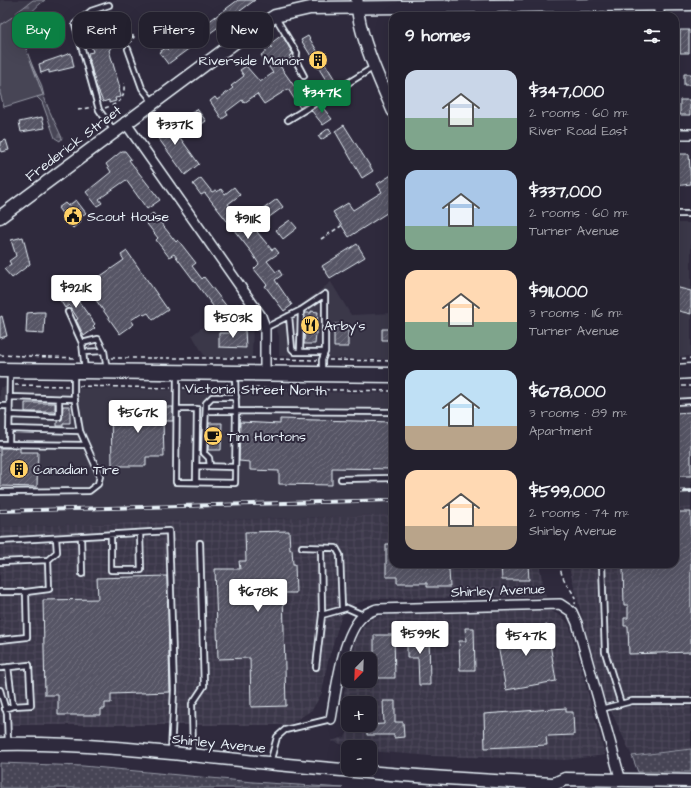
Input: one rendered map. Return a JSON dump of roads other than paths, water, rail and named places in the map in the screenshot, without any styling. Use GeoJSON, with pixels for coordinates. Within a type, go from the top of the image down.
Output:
{"type":"FeatureCollection","features":[{"type":"Feature","properties":{"kind":"main road","name":"Frederick Street"},"geometry":{"type":"LineString","coordinates":[[0,217],[125,122],[246,34],[275,16],[310,8],[357,4],[659,7],[691,4]]}},
{"type":"Feature","properties":{"kind":"main road","name":"Victoria Street North"},"geometry":{"type":"LineString","coordinates":[[5,370],[106,365],[177,373],[389,375]]}},
{"type":"Feature","properties":{"kind":"main road"},"geometry":{"type":"LineString","coordinates":[[679,372],[691,371]]}},
{"type":"Feature","properties":{"kind":"main road","name":"Shirley Avenue"},"geometry":{"type":"LineString","coordinates":[[4,744],[34,744],[171,753],[440,779],[557,786],[565,779],[622,784],[691,781]]}},
{"type":"Feature","properties":{"kind":"street"},"geometry":{"type":"LineString","coordinates":[[357,4],[374,67],[389,102]]}},
{"type":"Feature","properties":{"kind":"street"},"geometry":{"type":"LineString","coordinates":[[125,122],[261,316],[265,328],[265,374]]}},
{"type":"Feature","properties":{"kind":"street"},"geometry":{"type":"LineString","coordinates":[[679,134],[691,134]]}},
{"type":"Feature","properties":{"kind":"street","name":"Shirley Avenue"},"geometry":{"type":"LineString","coordinates":[[363,615],[377,609],[560,604],[572,612],[577,623],[601,709]]}},
{"type":"Feature","properties":{"kind":"street"},"geometry":{"type":"LineString","coordinates":[[331,719],[346,647],[352,629],[363,615]]}},
{"type":"Feature","properties":{"kind":"street"},"geometry":{"type":"LineString","coordinates":[[601,709],[622,784]]}},
{"type":"Feature","properties":{"kind":"lane"},"geometry":{"type":"LineString","coordinates":[[109,5],[91,11],[75,24],[98,108],[114,131]]}},
{"type":"Feature","properties":{"kind":"lane"},"geometry":{"type":"LineString","coordinates":[[275,16],[297,53],[296,61],[304,76]]}},
{"type":"Feature","properties":{"kind":"lane"},"geometry":{"type":"LineString","coordinates":[[128,49],[142,88],[153,102]]}},
{"type":"Feature","properties":{"kind":"lane"},"geometry":{"type":"LineString","coordinates":[[288,120],[374,67]]}},
{"type":"Feature","properties":{"kind":"lane"},"geometry":{"type":"LineString","coordinates":[[679,214],[691,214]]}},
{"type":"Feature","properties":{"kind":"lane"},"geometry":{"type":"LineString","coordinates":[[265,328],[301,310],[325,294],[325,352],[322,360],[322,374]]}},
{"type":"Feature","properties":{"kind":"lane"},"geometry":{"type":"LineString","coordinates":[[300,351],[301,310]]}},
{"type":"Feature","properties":{"kind":"lane"},"geometry":{"type":"LineString","coordinates":[[0,492],[89,491],[98,484],[100,476],[80,431],[74,386],[81,367],[83,352],[82,343],[68,312]]}},
{"type":"Feature","properties":{"kind":"lane"},"geometry":{"type":"LineString","coordinates":[[289,316],[292,349],[295,352],[325,352]]}},
{"type":"Feature","properties":{"kind":"lane"},"geometry":{"type":"LineString","coordinates":[[82,343],[98,339],[104,351],[106,365]]}},
{"type":"Feature","properties":{"kind":"lane"},"geometry":{"type":"LineString","coordinates":[[83,352],[104,351]]}},
{"type":"Feature","properties":{"kind":"lane"},"geometry":{"type":"LineString","coordinates":[[5,370],[10,385],[9,444]]}},
{"type":"Feature","properties":{"kind":"lane"},"geometry":{"type":"LineString","coordinates":[[177,373],[176,482],[235,483],[235,374]]}},
{"type":"Feature","properties":{"kind":"lane"},"geometry":{"type":"LineString","coordinates":[[210,466],[209,458],[204,453],[206,403],[212,398],[236,397]]}},
{"type":"Feature","properties":{"kind":"lane"},"geometry":{"type":"LineString","coordinates":[[10,398],[46,401],[75,399]]}},
{"type":"Feature","properties":{"kind":"lane"},"geometry":{"type":"LineString","coordinates":[[9,415],[45,414],[59,417],[59,399]]}},
{"type":"Feature","properties":{"kind":"lane"},"geometry":{"type":"LineString","coordinates":[[679,402],[691,401]]}},
{"type":"Feature","properties":{"kind":"lane"},"geometry":{"type":"LineString","coordinates":[[0,406],[9,406]]}},
{"type":"Feature","properties":{"kind":"lane"},"geometry":{"type":"LineString","coordinates":[[177,409],[197,409],[196,482]]}},
{"type":"Feature","properties":{"kind":"lane"},"geometry":{"type":"LineString","coordinates":[[210,411],[389,412]]}},
{"type":"Feature","properties":{"kind":"lane"},"geometry":{"type":"LineString","coordinates":[[9,430],[80,431]]}},
{"type":"Feature","properties":{"kind":"lane"},"geometry":{"type":"LineString","coordinates":[[0,444],[86,445]]}},
{"type":"Feature","properties":{"kind":"lane"},"geometry":{"type":"LineString","coordinates":[[197,466],[235,467]]}},
{"type":"Feature","properties":{"kind":"lane"},"geometry":{"type":"LineString","coordinates":[[342,479],[389,478]]}},
{"type":"Feature","properties":{"kind":"lane"},"geometry":{"type":"LineString","coordinates":[[0,541],[169,531],[174,690],[171,753]]}},
{"type":"Feature","properties":{"kind":"lane"},"geometry":{"type":"LineString","coordinates":[[111,535],[111,570],[140,570],[140,533]]}},
{"type":"Feature","properties":{"kind":"lane"},"geometry":{"type":"LineString","coordinates":[[81,536],[82,574]]}},
{"type":"Feature","properties":{"kind":"lane"},"geometry":{"type":"LineString","coordinates":[[0,562],[48,560],[57,552],[56,538]]}},
{"type":"Feature","properties":{"kind":"lane"},"geometry":{"type":"LineString","coordinates":[[193,755],[192,704],[204,686],[200,543]]}},
{"type":"Feature","properties":{"kind":"lane"},"geometry":{"type":"LineString","coordinates":[[302,547],[336,548],[340,555],[342,609]]}},
{"type":"Feature","properties":{"kind":"lane"},"geometry":{"type":"LineString","coordinates":[[316,667],[322,615],[321,548]]}},
{"type":"Feature","properties":{"kind":"lane"},"geometry":{"type":"LineString","coordinates":[[0,592],[26,592],[49,589],[48,560]]}},
{"type":"Feature","properties":{"kind":"lane"},"geometry":{"type":"LineString","coordinates":[[602,568],[605,652],[621,704]]}},
{"type":"Feature","properties":{"kind":"lane"},"geometry":{"type":"LineString","coordinates":[[0,640],[26,637],[26,592]]}},
{"type":"Feature","properties":{"kind":"lane"},"geometry":{"type":"LineString","coordinates":[[322,615],[347,608],[363,615]]}},
{"type":"Feature","properties":{"kind":"lane"},"geometry":{"type":"LineString","coordinates":[[0,668],[29,665],[31,705],[14,706],[5,709]]}},
{"type":"Feature","properties":{"kind":"lane"},"geometry":{"type":"LineString","coordinates":[[8,667],[14,706]]}},
{"type":"Feature","properties":{"kind":"lane"},"geometry":{"type":"LineString","coordinates":[[0,690],[5,709],[4,744]]}},
{"type":"Feature","properties":{"kind":"lane"},"geometry":{"type":"LineString","coordinates":[[601,709],[632,701],[691,701]]}},
{"type":"Feature","properties":{"kind":"lane"},"geometry":{"type":"LineString","coordinates":[[270,763],[276,737],[285,730],[331,719]]}},
{"type":"Feature","properties":{"kind":"railway"},"geometry":{"type":"LineString","coordinates":[[679,492],[691,491]]}},
{"type":"Feature","properties":{"kind":"railway"},"geometry":{"type":"LineString","coordinates":[[0,511],[389,500]]}},
{"type":"Feature","properties":{"kind":"place","name":"Riverside Manor"},"geometry":{"type":"Point","coordinates":[318,60]}},
{"type":"Feature","properties":{"kind":"place","name":"Scout House"},"geometry":{"type":"Point","coordinates":[73,216]}},
{"type":"Feature","properties":{"kind":"place","name":"Arby's"},"geometry":{"type":"Point","coordinates":[310,325]}},
{"type":"Feature","properties":{"kind":"place","name":"Tim Hortons"},"geometry":{"type":"Point","coordinates":[213,436]}},
{"type":"Feature","properties":{"kind":"place","name":"Canadian Tire"},"geometry":{"type":"Point","coordinates":[19,469]}}]}
